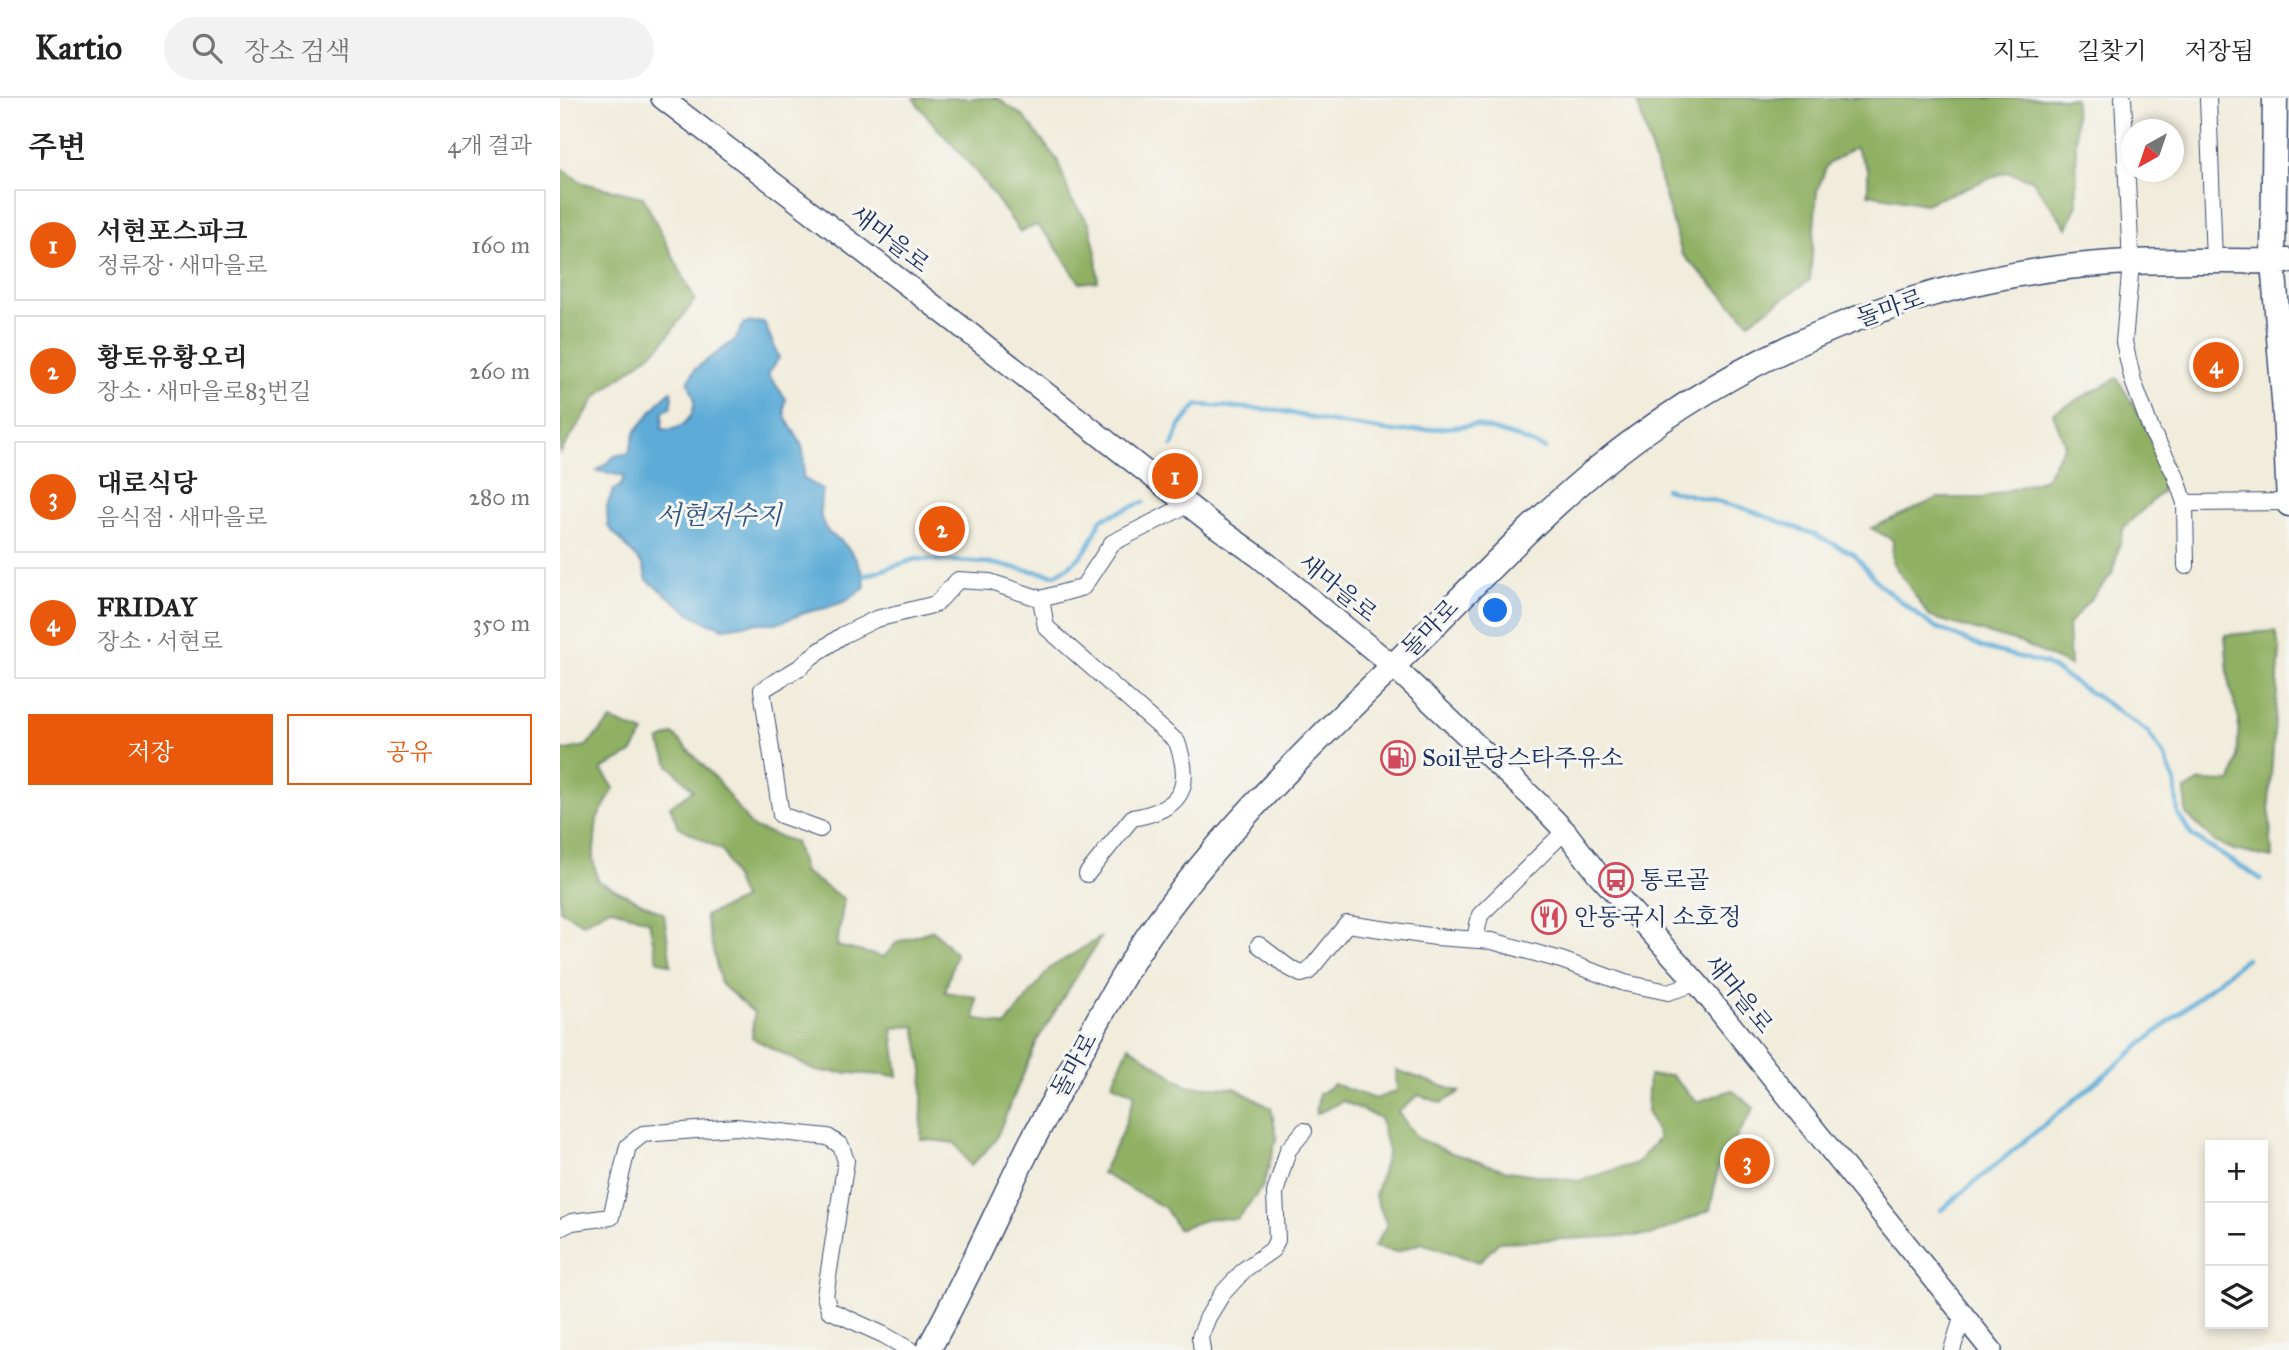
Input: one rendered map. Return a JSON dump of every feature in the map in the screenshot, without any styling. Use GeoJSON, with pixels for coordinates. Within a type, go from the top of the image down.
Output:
{"type":"FeatureCollection","features":[{"type":"Feature","properties":{"kind":"main road"},"geometry":{"type":"LineString","coordinates":[[2275,98],[2289,503]]}},
{"type":"Feature","properties":{"kind":"main road","name":"돌마로"},"geometry":{"type":"LineString","coordinates":[[928,1350],[1102,1012],[1145,940],[1194,873],[1290,766],[1491,566],[1590,475],[1645,432],[1708,390],[1752,365],[1845,323],[1945,289],[2051,270],[2131,262],[2281,261]]}},
{"type":"Feature","properties":{"kind":"street","name":"새마을로"},"geometry":{"type":"LineString","coordinates":[[662,98],[1259,557],[1393,666],[1467,734],[1564,831],[1598,874],[1697,983],[1991,1350]]}},
{"type":"Feature","properties":{"kind":"street"},"geometry":{"type":"LineString","coordinates":[[2123,98],[2131,262],[2124,342],[2133,382],[2152,432],[2175,474],[2185,503],[2186,566]]}},
{"type":"Feature","properties":{"kind":"street"},"geometry":{"type":"LineString","coordinates":[[2208,98],[2214,262]]}},
{"type":"Feature","properties":{"kind":"street"},"geometry":{"type":"LineString","coordinates":[[2185,503],[2289,503]]}},
{"type":"Feature","properties":{"kind":"street"},"geometry":{"type":"LineString","coordinates":[[820,829],[781,816],[762,690],[854,630],[876,619],[936,604],[958,580],[990,582],[1041,599],[1083,587],[1112,543],[1189,504]]}},
{"type":"Feature","properties":{"kind":"street"},"geometry":{"type":"LineString","coordinates":[[1041,599],[1046,627],[1177,742],[1184,762],[1186,780],[1176,801],[1150,815],[1132,818],[1087,874]]}},
{"type":"Feature","properties":{"kind":"street"},"geometry":{"type":"LineString","coordinates":[[1475,939],[1480,915],[1564,831]]}},
{"type":"Feature","properties":{"kind":"street"},"geometry":{"type":"LineString","coordinates":[[1259,946],[1301,974],[1307,972],[1348,924],[1436,937],[1492,941],[1561,960],[1625,982],[1668,992],[1697,983]]}},
{"type":"Feature","properties":{"kind":"street"},"geometry":{"type":"LineString","coordinates":[[560,1228],[572,1222],[611,1217],[628,1146],[643,1134],[736,1127],[828,1137],[841,1146],[846,1161],[825,1296],[829,1310],[910,1350]]}},
{"type":"Feature","properties":{"kind":"street"},"geometry":{"type":"LineString","coordinates":[[1202,1350],[1199,1337],[1222,1294],[1245,1269],[1272,1250],[1277,1240],[1277,1183],[1288,1150],[1304,1131]]}},
{"type":"Feature","properties":{"kind":"street"},"geometry":{"type":"LineString","coordinates":[[1952,1350],[1963,1315]]}},
{"type":"Feature","properties":{"kind":"green space"},"geometry":{"type":"Polygon","coordinates":[[[913,98],[997,98],[1024,117],[1058,161],[1071,199],[1089,223],[1096,253],[1098,281],[1080,283],[1051,240],[1037,225],[1020,232],[974,169],[913,98]]]}},
{"type":"Feature","properties":{"kind":"green space"},"geometry":{"type":"Polygon","coordinates":[[[1636,98],[2075,98],[2077,204],[2067,228],[2032,180],[2006,172],[1925,204],[1868,194],[1868,169],[1855,147],[1827,165],[1817,191],[1810,280],[1749,322],[1682,254],[1636,98]]]}},
{"type":"Feature","properties":{"kind":"green space"},"geometry":{"type":"Polygon","coordinates":[[[560,168],[583,183],[643,197],[695,300],[660,346],[597,396],[560,453],[560,168]]]}},
{"type":"Feature","properties":{"kind":"green space"},"geometry":{"type":"Polygon","coordinates":[[[2117,378],[2163,455],[2162,492],[2124,527],[2112,574],[2068,625],[2070,666],[2021,643],[1930,617],[1892,562],[1893,540],[1871,528],[1938,498],[1983,498],[2045,479],[2065,445],[2053,413],[2117,378]]]}},
{"type":"Feature","properties":{"kind":"green space"},"geometry":{"type":"Polygon","coordinates":[[[2275,631],[2280,650],[2269,803],[2272,858],[2234,850],[2215,842],[2186,814],[2185,790],[2200,781],[2231,782],[2237,761],[2239,719],[2229,684],[2225,635],[2275,631]]]}},
{"type":"Feature","properties":{"kind":"green space"},"geometry":{"type":"Polygon","coordinates":[[[611,720],[644,733],[632,753],[601,769],[614,788],[597,819],[593,860],[598,881],[664,914],[671,965],[657,960],[649,921],[610,908],[583,923],[560,910],[560,751],[586,746],[611,720]]]}},
{"type":"Feature","properties":{"kind":"green space"},"geometry":{"type":"Polygon","coordinates":[[[673,734],[717,780],[752,827],[795,842],[804,872],[844,899],[837,946],[884,957],[897,942],[933,930],[956,954],[945,992],[976,997],[975,1018],[1005,1026],[1050,968],[1101,937],[1038,1039],[995,1141],[971,1166],[955,1143],[921,1139],[923,1070],[915,1026],[892,1028],[898,1076],[816,1071],[752,1038],[754,1013],[721,984],[705,916],[743,899],[723,851],[678,826],[670,806],[693,790],[669,765],[659,741],[673,734]]]}},
{"type":"Feature","properties":{"kind":"green space"},"geometry":{"type":"Polygon","coordinates":[[[1129,1046],[1187,1086],[1235,1088],[1271,1108],[1277,1137],[1263,1186],[1237,1219],[1211,1218],[1178,1229],[1165,1208],[1102,1173],[1123,1130],[1135,1094],[1112,1084],[1129,1046]]]}},
{"type":"Feature","properties":{"kind":"green space"},"geometry":{"type":"Polygon","coordinates":[[[1396,1070],[1460,1092],[1441,1103],[1419,1095],[1398,1112],[1417,1138],[1449,1152],[1508,1171],[1578,1181],[1637,1163],[1659,1138],[1647,1111],[1649,1076],[1671,1075],[1697,1102],[1732,1090],[1754,1108],[1718,1168],[1710,1210],[1652,1235],[1499,1242],[1479,1262],[1421,1243],[1397,1252],[1374,1247],[1387,1225],[1375,1196],[1388,1151],[1380,1118],[1343,1101],[1316,1114],[1319,1094],[1334,1084],[1375,1099],[1397,1091],[1396,1070]]]}},
{"type":"Feature","properties":{"kind":"water","name":"서현저수지"},"geometry":{"type":"Polygon","coordinates":[[[764,322],[779,358],[768,374],[786,399],[787,420],[801,443],[803,478],[823,490],[820,507],[823,523],[829,533],[842,542],[855,558],[863,575],[865,588],[846,601],[779,623],[724,628],[691,614],[647,580],[643,565],[608,526],[607,506],[613,491],[621,485],[624,476],[597,471],[615,456],[629,453],[635,432],[671,391],[671,407],[663,412],[662,429],[681,426],[690,417],[694,405],[694,396],[688,382],[695,369],[736,339],[744,323],[764,322]]]}},
{"type":"Feature","properties":{"kind":"waterway"},"geometry":{"type":"LineString","coordinates":[[1172,446],[1180,426],[1197,405],[1277,410],[1395,432],[1476,425],[1545,449]]}},
{"type":"Feature","properties":{"kind":"waterway"},"geometry":{"type":"LineString","coordinates":[[1665,489],[1743,508],[1813,534],[1854,554],[1880,585],[1931,625],[1984,648],[2046,664],[2097,697],[2147,731],[2165,757],[2175,784],[2178,814],[2192,836],[2261,879]]}},
{"type":"Feature","properties":{"kind":"waterway"},"geometry":{"type":"LineString","coordinates":[[864,576],[916,559],[989,563],[1055,575],[1084,552],[1101,519],[1144,502]]}},
{"type":"Feature","properties":{"kind":"waterway"},"geometry":{"type":"LineString","coordinates":[[1941,1210],[2246,958]]}},
{"type":"Feature","properties":{"kind":"place","name":"FRIDAY"},"geometry":{"type":"Point","coordinates":[2216,365]}},
{"type":"Feature","properties":{"kind":"place","name":"서현포스파크"},"geometry":{"type":"Point","coordinates":[1175,476]}},
{"type":"Feature","properties":{"kind":"place","name":"황토유황오리"},"geometry":{"type":"Point","coordinates":[942,529]}},
{"type":"Feature","properties":{"kind":"place","name":"Soil분당스타주유소"},"geometry":{"type":"Point","coordinates":[1398,758]}},
{"type":"Feature","properties":{"kind":"place","name":"통로골"},"geometry":{"type":"Point","coordinates":[1616,880]}},
{"type":"Feature","properties":{"kind":"place","name":"안동국시 소호정"},"geometry":{"type":"Point","coordinates":[1549,917]}},
{"type":"Feature","properties":{"kind":"place","name":"대로식당"},"geometry":{"type":"Point","coordinates":[1747,1161]}}]}
